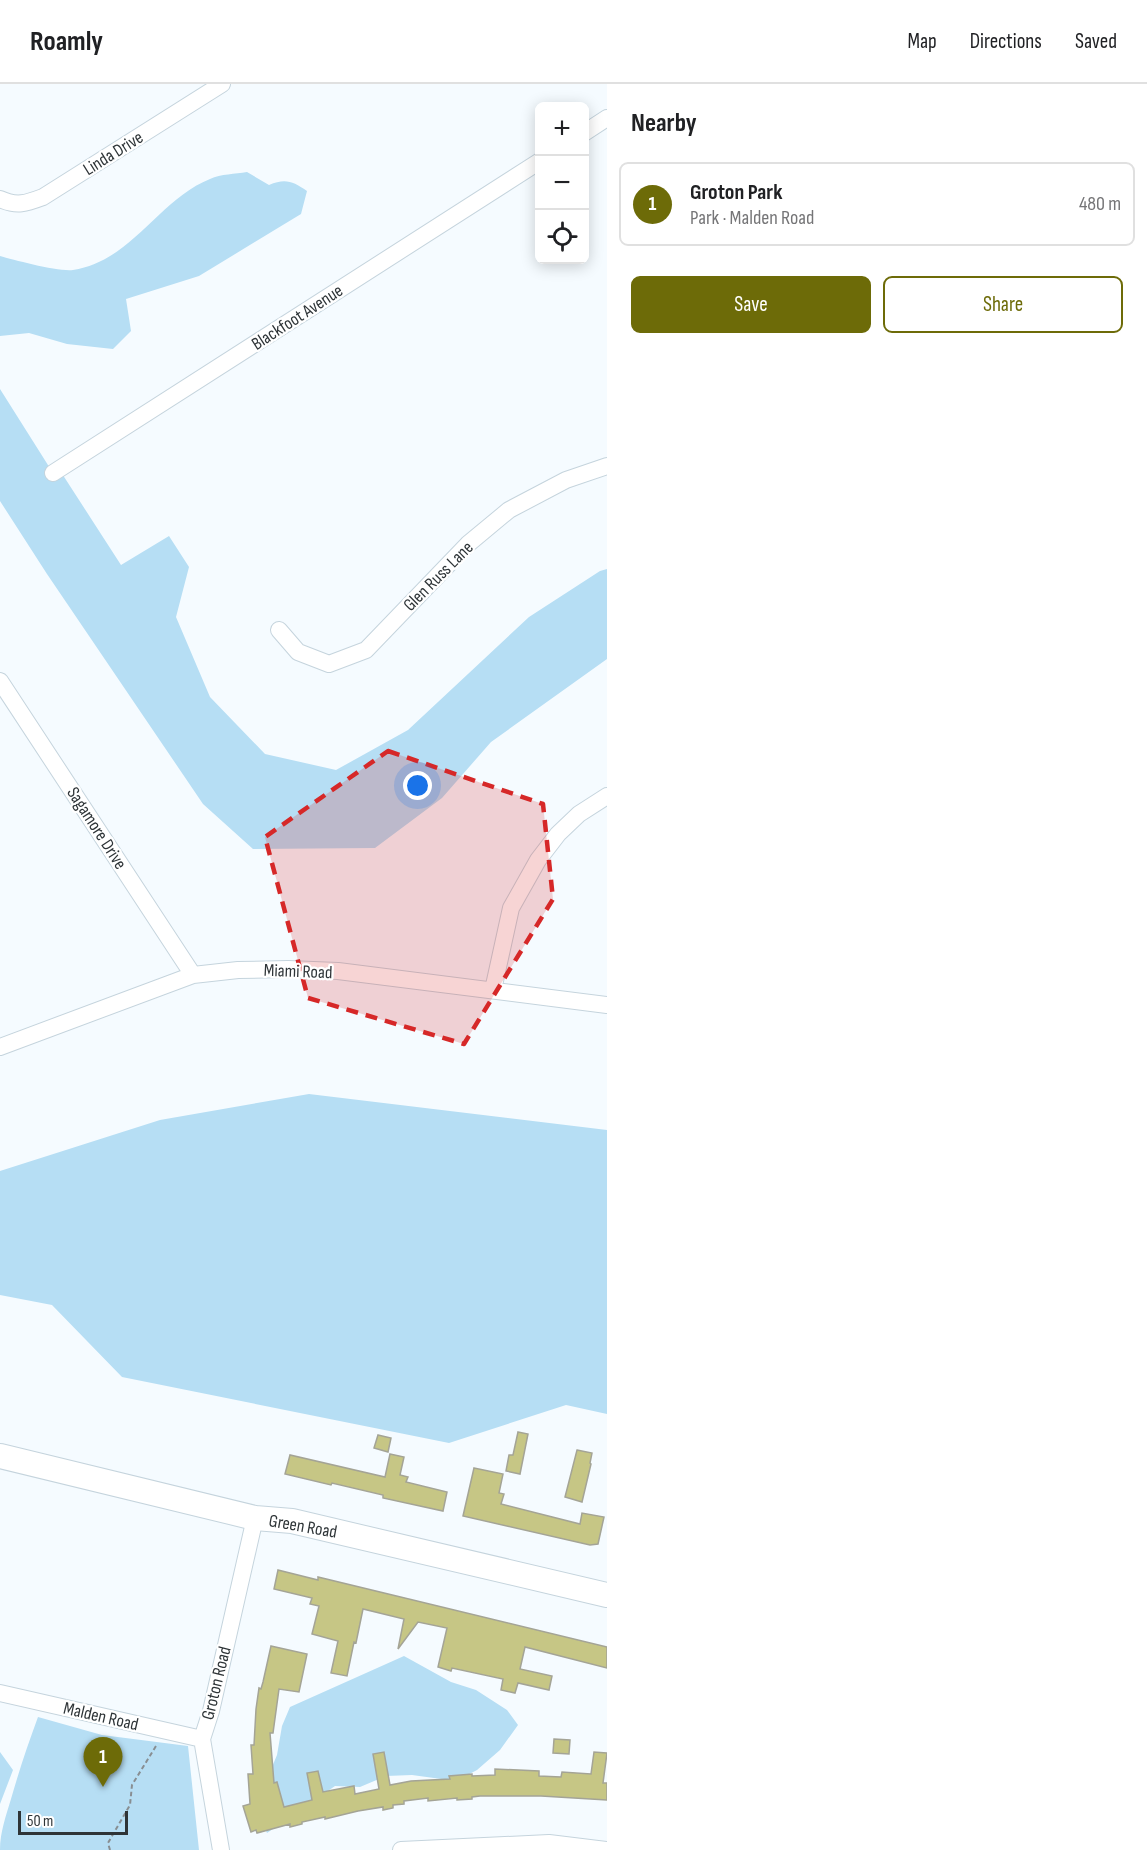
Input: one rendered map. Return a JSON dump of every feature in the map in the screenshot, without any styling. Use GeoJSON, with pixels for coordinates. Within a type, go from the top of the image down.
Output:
{"type":"FeatureCollection","features":[{"type":"Feature","properties":{"kind":"main road","name":"Green Road"},"geometry":{"type":"LineString","coordinates":[[0,1456],[255,1518],[292,1521],[607,1595]]}},
{"type":"Feature","properties":{"kind":"street","name":"Linda Drive"},"geometry":{"type":"LineString","coordinates":[[0,199],[8,203],[25,204],[43,197],[222,84]]}},
{"type":"Feature","properties":{"kind":"street"},"geometry":{"type":"LineString","coordinates":[[589,130],[607,118]]}},
{"type":"Feature","properties":{"kind":"street","name":"Blackfoot Avenue"},"geometry":{"type":"LineString","coordinates":[[53,473],[535,164]]}},
{"type":"Feature","properties":{"kind":"street","name":"Glen Russ Lane"},"geometry":{"type":"LineString","coordinates":[[279,630],[298,652],[329,663],[366,650],[468,544],[510,510],[566,480],[607,465]]}},
{"type":"Feature","properties":{"kind":"street","name":"Sagamore Drive"},"geometry":{"type":"LineString","coordinates":[[0,681],[5,699],[193,975]]}},
{"type":"Feature","properties":{"kind":"street"},"geometry":{"type":"LineString","coordinates":[[494,990],[511,908],[538,860],[558,834],[579,814],[607,796]]}},
{"type":"Feature","properties":{"kind":"street","name":"Miami Road"},"geometry":{"type":"LineString","coordinates":[[0,1047],[193,975],[238,970],[288,969],[338,972],[607,1005]]}},
{"type":"Feature","properties":{"kind":"street","name":"Groton Road"},"geometry":{"type":"LineString","coordinates":[[221,1850],[202,1739],[211,1711],[255,1518]]}},
{"type":"Feature","properties":{"kind":"street","name":"Malden Road"},"geometry":{"type":"LineString","coordinates":[[0,1693],[202,1739]]}},
{"type":"Feature","properties":{"kind":"street"},"geometry":{"type":"LineString","coordinates":[[401,1850],[549,1843],[607,1850]]}},
{"type":"Feature","properties":{"kind":"path"},"geometry":{"type":"LineString","coordinates":[[110,1850],[108,1843],[130,1805],[132,1785],[156,1746]]}},
{"type":"Feature","properties":{"kind":"highlighted area"},"geometry":{"type":"Polygon","coordinates":[[[388,751],[543,804],[553,899],[464,1044],[308,998],[265,837],[388,751]]]}},
{"type":"Feature","properties":{"kind":"shaded area"},"geometry":{"type":"Polygon","coordinates":[[[247,172],[269,185],[289,182],[307,191],[301,214],[199,276],[126,299],[131,331],[113,349],[67,344],[29,333],[0,336],[0,256],[66,270],[94,264],[129,243],[175,200],[192,188],[214,177],[247,172]]]}},
{"type":"Feature","properties":{"kind":"shaded area"},"geometry":{"type":"Polygon","coordinates":[[[0,389],[53,473],[59,469],[121,565],[169,536],[189,567],[176,617],[210,697],[265,754],[336,770],[408,730],[529,617],[600,571],[607,569],[607,659],[491,742],[442,798],[375,848],[253,849],[203,804],[0,501],[0,389]]]}},
{"type":"Feature","properties":{"kind":"shaded area"},"geometry":{"type":"Polygon","coordinates":[[[309,1094],[607,1130],[607,1414],[566,1405],[449,1443],[122,1377],[52,1305],[0,1295],[0,1171],[160,1120],[309,1094]]]}},
{"type":"Feature","properties":{"kind":"shaded area"},"geometry":{"type":"Polygon","coordinates":[[[404,1656],[451,1682],[476,1690],[507,1710],[518,1725],[500,1750],[477,1770],[456,1781],[412,1775],[386,1776],[360,1787],[335,1786],[267,1833],[255,1804],[277,1755],[282,1726],[290,1707],[404,1656]]]}},
{"type":"Feature","properties":{"kind":"shaded area"},"geometry":{"type":"Polygon","coordinates":[[[38,1717],[102,1735],[188,1746],[199,1850],[0,1850],[5,1818],[38,1717]]]}},
{"type":"Feature","properties":{"kind":"shaded area"},"geometry":{"type":"Polygon","coordinates":[[[0,1752],[13,1770],[0,1804],[0,1752]]]}},
{"type":"Feature","properties":{"kind":"building"},"geometry":{"type":"Polygon","coordinates":[[[518,1432],[528,1434],[520,1474],[506,1471],[509,1455],[513,1455],[518,1432]]]}},
{"type":"Feature","properties":{"kind":"building"},"geometry":{"type":"Polygon","coordinates":[[[378,1435],[391,1438],[388,1452],[374,1448],[378,1435]]]}},
{"type":"Feature","properties":{"kind":"building"},"geometry":{"type":"Polygon","coordinates":[[[577,1450],[592,1453],[582,1502],[565,1497],[577,1450]]]}},
{"type":"Feature","properties":{"kind":"building"},"geometry":{"type":"Polygon","coordinates":[[[390,1454],[404,1457],[400,1475],[408,1477],[406,1482],[447,1492],[443,1511],[383,1498],[383,1495],[332,1483],[331,1485],[285,1474],[290,1455],[385,1477],[390,1454]]]}},
{"type":"Feature","properties":{"kind":"building"},"geometry":{"type":"Polygon","coordinates":[[[474,1468],[503,1474],[499,1493],[504,1494],[501,1504],[580,1524],[582,1513],[604,1517],[598,1544],[590,1545],[463,1516],[474,1468]]]}},
{"type":"Feature","properties":{"kind":"building"},"geometry":{"type":"Polygon","coordinates":[[[278,1570],[318,1580],[318,1577],[607,1647],[607,1668],[525,1647],[520,1669],[552,1676],[549,1690],[518,1683],[515,1693],[501,1690],[503,1679],[438,1667],[447,1628],[418,1622],[398,1649],[404,1619],[363,1609],[347,1676],[331,1673],[338,1641],[312,1634],[319,1606],[310,1604],[312,1598],[274,1589],[278,1570]]]}},
{"type":"Feature","properties":{"kind":"building"},"geometry":{"type":"Polygon","coordinates":[[[271,1646],[307,1654],[299,1692],[279,1689],[273,1733],[270,1733],[274,1783],[277,1782],[284,1807],[312,1800],[307,1773],[318,1771],[323,1792],[354,1786],[355,1794],[379,1789],[373,1754],[384,1752],[390,1785],[411,1781],[450,1779],[449,1776],[495,1775],[495,1769],[539,1771],[539,1776],[561,1777],[562,1772],[591,1774],[594,1752],[607,1753],[603,1783],[607,1783],[607,1800],[541,1796],[480,1796],[472,1797],[472,1799],[428,1801],[428,1798],[404,1801],[404,1804],[393,1805],[393,1808],[383,1810],[383,1807],[358,1811],[302,1822],[302,1824],[290,1827],[290,1824],[257,1833],[256,1830],[251,1832],[243,1806],[250,1804],[248,1774],[253,1774],[251,1745],[254,1745],[259,1688],[261,1689],[271,1646]]]}},
{"type":"Feature","properties":{"kind":"building"},"geometry":{"type":"Polygon","coordinates":[[[554,1739],[570,1740],[569,1754],[553,1753],[554,1739]]]}},
{"type":"Feature","properties":{"kind":"place","name":"Groton Park"},"geometry":{"type":"Point","coordinates":[103,1787]}}]}
